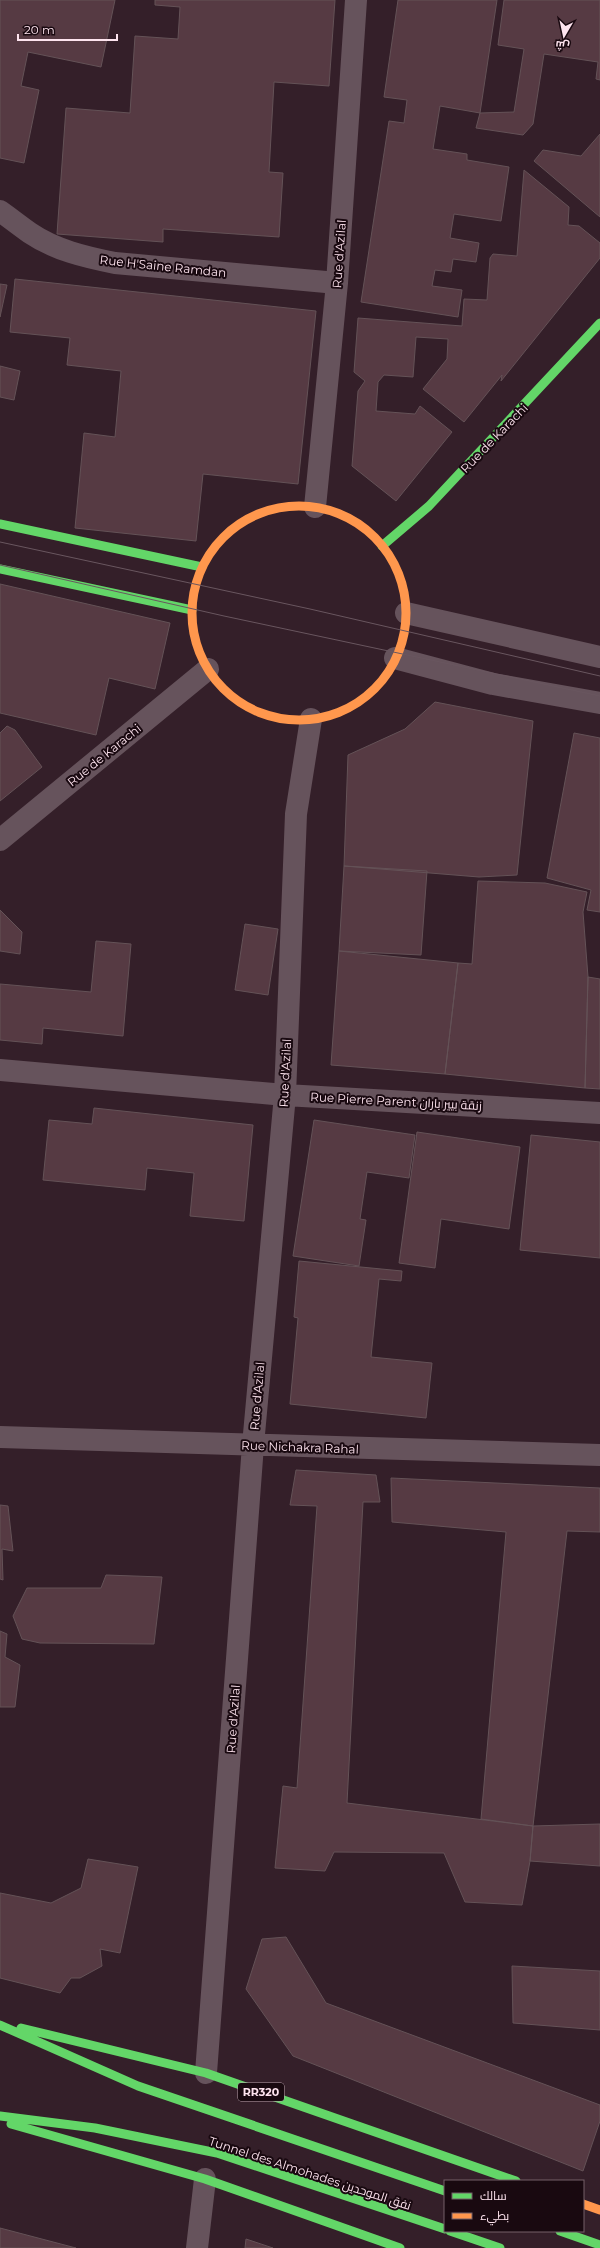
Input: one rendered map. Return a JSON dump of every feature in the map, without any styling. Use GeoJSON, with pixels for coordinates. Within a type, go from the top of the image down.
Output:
{"type":"FeatureCollection","features":[{"type":"Feature","properties":{"kind":"main road","name":"Rue de Karachi"},"geometry":{"type":"LineString","coordinates":[[382,546],[429,506],[600,323]]}},
{"type":"Feature","properties":{"kind":"main road"},"geometry":{"type":"LineString","coordinates":[[315,507],[348,518],[382,546],[396,570],[402,584],[406,614],[402,642],[395,658],[381,682],[361,700],[337,713],[311,719],[273,717],[254,710],[228,693],[208,669],[195,640],[192,610],[196,585],[202,567],[223,538],[236,526],[252,518],[286,508],[315,507]]}},
{"type":"Feature","properties":{"kind":"main road"},"geometry":{"type":"LineString","coordinates":[[0,524],[202,567]]}},
{"type":"Feature","properties":{"kind":"main road"},"geometry":{"type":"LineString","coordinates":[[0,569],[192,610]]}},
{"type":"Feature","properties":{"kind":"main road","name":"RR320"},"geometry":{"type":"LineString","coordinates":[[0,2024],[206,2073],[513,2180]]}},
{"type":"Feature","properties":{"kind":"main road","name":"Tunnel des Almohades نفق الموحدين"},"geometry":{"type":"LineString","coordinates":[[0,2024],[138,2086],[444,2191]]}},
{"type":"Feature","properties":{"kind":"main road","name":"Tunnel des Almohades نفق الموحدين"},"geometry":{"type":"LineString","coordinates":[[0,2116],[94,2128],[216,2153],[444,2230]]}},
{"type":"Feature","properties":{"kind":"main road"},"geometry":{"type":"LineString","coordinates":[[0,2121],[205,2179],[400,2248]]}},
{"type":"Feature","properties":{"kind":"main road"},"geometry":{"type":"LineString","coordinates":[[584,2204],[600,2210]]}},
{"type":"Feature","properties":{"kind":"main road"},"geometry":{"type":"LineString","coordinates":[[453,2232],[500,2248]]}},
{"type":"Feature","properties":{"kind":"main road"},"geometry":{"type":"LineString","coordinates":[[563,2232],[600,2245]]}},
{"type":"Feature","properties":{"kind":"street","name":"Rue d'Azilal"},"geometry":{"type":"LineString","coordinates":[[315,507],[337,283],[356,0]]}},
{"type":"Feature","properties":{"kind":"street","name":"Rue H'Saine Ramdan"},"geometry":{"type":"LineString","coordinates":[[0,211],[31,234],[56,247],[80,255],[115,263],[337,283]]}},
{"type":"Feature","properties":{"kind":"street"},"geometry":{"type":"LineString","coordinates":[[406,614],[600,657]]}},
{"type":"Feature","properties":{"kind":"street"},"geometry":{"type":"LineString","coordinates":[[395,658],[493,684],[600,704]]}},
{"type":"Feature","properties":{"kind":"street","name":"Rue de Karachi"},"geometry":{"type":"LineString","coordinates":[[0,840],[208,669]]}},
{"type":"Feature","properties":{"kind":"street","name":"Rue d'Azilal"},"geometry":{"type":"LineString","coordinates":[[206,2073],[253,1445],[285,1095],[296,814],[311,719]]}},
{"type":"Feature","properties":{"kind":"street","name":"Rue Pierre Parent زنقة بيير باران"},"geometry":{"type":"LineString","coordinates":[[0,1070],[285,1095],[600,1113]]}},
{"type":"Feature","properties":{"kind":"street","name":"Rue Nichakra Rahal"},"geometry":{"type":"LineString","coordinates":[[0,1437],[600,1455]]}},
{"type":"Feature","properties":{"kind":"street"},"geometry":{"type":"LineString","coordinates":[[197,2248],[205,2179]]}},
{"type":"Feature","properties":{"kind":"building"},"geometry":{"type":"Polygon","coordinates":[[[0,0],[115,0],[101,67],[28,52],[21,86],[39,90],[24,163],[0,158],[0,0]]]}},
{"type":"Feature","properties":{"kind":"building"},"geometry":{"type":"Polygon","coordinates":[[[155,0],[335,0],[329,86],[274,82],[269,172],[283,173],[279,237],[163,229],[163,242],[57,234],[66,108],[130,113],[135,36],[178,39],[180,7],[155,5],[155,0]]]}},
{"type":"Feature","properties":{"kind":"building"},"geometry":{"type":"Polygon","coordinates":[[[398,0],[497,0],[480,113],[440,106],[433,149],[467,154],[467,160],[509,167],[501,221],[454,214],[450,238],[479,243],[476,262],[453,259],[451,272],[435,270],[432,286],[462,290],[458,317],[361,302],[389,121],[404,123],[407,100],[384,97],[398,0]]]}},
{"type":"Feature","properties":{"kind":"building"},"geometry":{"type":"Polygon","coordinates":[[[504,0],[600,0],[600,80],[596,79],[598,62],[544,54],[533,124],[523,135],[476,128],[480,113],[514,112],[524,49],[498,45],[504,0]]]}},
{"type":"Feature","properties":{"kind":"building"},"geometry":{"type":"Polygon","coordinates":[[[600,134],[600,217],[534,161],[543,150],[581,156],[600,134]]]}},
{"type":"Feature","properties":{"kind":"building"},"geometry":{"type":"Polygon","coordinates":[[[524,170],[569,207],[568,225],[579,226],[600,243],[600,258],[501,381],[502,375],[464,422],[423,389],[447,359],[448,339],[416,337],[413,377],[384,375],[378,382],[376,411],[415,414],[420,406],[452,432],[396,501],[352,466],[358,391],[365,381],[354,372],[358,318],[462,326],[464,299],[487,300],[490,258],[493,254],[517,256],[524,170]]]}},
{"type":"Feature","properties":{"kind":"building"},"geometry":{"type":"Polygon","coordinates":[[[15,279],[316,311],[298,484],[203,474],[196,541],[75,528],[84,433],[115,437],[121,371],[67,365],[70,338],[10,332],[15,279]]]}},
{"type":"Feature","properties":{"kind":"building"},"geometry":{"type":"Polygon","coordinates":[[[0,284],[7,285],[0,317],[0,284]]]}},
{"type":"Feature","properties":{"kind":"building"},"geometry":{"type":"Polygon","coordinates":[[[0,366],[20,371],[14,400],[0,397],[0,366]]]}},
{"type":"Feature","properties":{"kind":"building"},"geometry":{"type":"Polygon","coordinates":[[[0,584],[170,623],[155,689],[109,678],[96,735],[0,713],[0,584]]]}},
{"type":"Feature","properties":{"kind":"building"},"geometry":{"type":"Polygon","coordinates":[[[435,702],[533,721],[517,875],[479,877],[344,866],[348,755],[405,729],[435,702]]]}},
{"type":"Feature","properties":{"kind":"building"},"geometry":{"type":"Polygon","coordinates":[[[7,726],[15,730],[42,767],[0,801],[0,733],[7,726]]]}},
{"type":"Feature","properties":{"kind":"building"},"geometry":{"type":"Polygon","coordinates":[[[574,733],[600,738],[600,912],[587,910],[591,890],[547,878],[574,733]]]}},
{"type":"Feature","properties":{"kind":"building"},"geometry":{"type":"Polygon","coordinates":[[[344,866],[427,871],[421,955],[339,951],[344,866]]]}},
{"type":"Feature","properties":{"kind":"building"},"geometry":{"type":"Polygon","coordinates":[[[478,881],[545,883],[587,892],[583,912],[588,977],[585,1088],[445,1074],[458,963],[472,964],[478,881]]]}},
{"type":"Feature","properties":{"kind":"building"},"geometry":{"type":"Polygon","coordinates":[[[0,910],[22,932],[20,954],[0,951],[0,910]]]}},
{"type":"Feature","properties":{"kind":"building"},"geometry":{"type":"Polygon","coordinates":[[[245,924],[278,929],[268,995],[235,990],[245,924]]]}},
{"type":"Feature","properties":{"kind":"building"},"geometry":{"type":"Polygon","coordinates":[[[96,941],[131,944],[123,1036],[43,1028],[42,1044],[0,1040],[0,984],[91,992],[96,941]]]}},
{"type":"Feature","properties":{"kind":"building"},"geometry":{"type":"Polygon","coordinates":[[[339,951],[458,963],[445,1074],[331,1065],[339,951]]]}},
{"type":"Feature","properties":{"kind":"building"},"geometry":{"type":"Polygon","coordinates":[[[588,977],[600,979],[600,1089],[585,1088],[588,977]]]}},
{"type":"Feature","properties":{"kind":"building"},"geometry":{"type":"Polygon","coordinates":[[[94,1108],[253,1125],[244,1221],[190,1216],[194,1173],[147,1168],[145,1190],[43,1180],[49,1120],[92,1124],[94,1108]]]}},
{"type":"Feature","properties":{"kind":"building"},"geometry":{"type":"Polygon","coordinates":[[[314,1120],[415,1135],[409,1178],[367,1172],[360,1219],[366,1220],[359,1266],[293,1256],[314,1120]]]}},
{"type":"Feature","properties":{"kind":"building"},"geometry":{"type":"Polygon","coordinates":[[[417,1132],[520,1147],[509,1229],[441,1219],[435,1268],[399,1263],[417,1132]]]}},
{"type":"Feature","properties":{"kind":"building"},"geometry":{"type":"Polygon","coordinates":[[[531,1135],[600,1142],[600,1258],[520,1250],[531,1135]]]}},
{"type":"Feature","properties":{"kind":"building"},"geometry":{"type":"Polygon","coordinates":[[[299,1261],[402,1271],[401,1281],[379,1279],[371,1357],[432,1363],[426,1418],[290,1404],[298,1318],[294,1317],[299,1261]]]}},
{"type":"Feature","properties":{"kind":"building"},"geometry":{"type":"Polygon","coordinates":[[[296,1470],[376,1475],[380,1502],[363,1502],[347,1803],[533,1826],[530,1861],[522,1905],[465,1902],[444,1853],[334,1852],[325,1871],[275,1868],[283,1786],[297,1788],[317,1506],[290,1505],[296,1470]]]}},
{"type":"Feature","properties":{"kind":"building"},"geometry":{"type":"Polygon","coordinates":[[[391,1478],[600,1488],[600,1532],[567,1531],[533,1826],[481,1819],[506,1532],[392,1522],[391,1478]]]}},
{"type":"Feature","properties":{"kind":"building"},"geometry":{"type":"Polygon","coordinates":[[[0,1505],[8,1506],[13,1551],[2,1549],[3,1580],[0,1579],[0,1505]]]}},
{"type":"Feature","properties":{"kind":"building"},"geometry":{"type":"Polygon","coordinates":[[[106,1575],[162,1577],[154,1644],[40,1643],[22,1639],[13,1616],[27,1588],[101,1588],[106,1575]]]}},
{"type":"Feature","properties":{"kind":"building"},"geometry":{"type":"Polygon","coordinates":[[[0,1631],[7,1634],[5,1657],[20,1665],[15,1707],[0,1707],[0,1631]]]}},
{"type":"Feature","properties":{"kind":"building"},"geometry":{"type":"Polygon","coordinates":[[[600,1824],[600,1866],[530,1861],[533,1826],[600,1824]]]}},
{"type":"Feature","properties":{"kind":"building"},"geometry":{"type":"Polygon","coordinates":[[[88,1859],[138,1867],[120,1953],[100,1949],[102,1966],[80,1978],[71,1978],[60,1993],[0,1978],[0,1893],[51,1903],[81,1888],[88,1859]]]}},
{"type":"Feature","properties":{"kind":"building"},"geometry":{"type":"Polygon","coordinates":[[[286,1937],[326,2003],[600,2105],[600,2121],[583,2171],[293,2056],[246,1989],[262,1939],[286,1937]]]}},
{"type":"Feature","properties":{"kind":"building"},"geometry":{"type":"Polygon","coordinates":[[[512,1966],[600,1971],[600,2030],[513,2023],[512,1966]]]}},
{"type":"Feature","properties":{"kind":"building"},"geometry":{"type":"Polygon","coordinates":[[[0,2228],[76,2248],[0,2248],[0,2228]]]}},
{"type":"Feature","properties":{"kind":"building"},"geometry":{"type":"Polygon","coordinates":[[[246,2239],[273,2248],[245,2248],[246,2239]]]}},
{"type":"Feature","properties":{"kind":"tram line"},"geometry":{"type":"LineString","coordinates":[[0,542],[310,609],[600,676]]}},
{"type":"Feature","properties":{"kind":"tram line"},"geometry":{"type":"LineString","coordinates":[[0,565],[224,616],[600,696]]}},
{"type":"Feature","properties":{"kind":"traffic: fast"},"geometry":{"type":"LineString","coordinates":[[382,546],[429,506],[600,323]]}},
{"type":"Feature","properties":{"kind":"traffic: fast"},"geometry":{"type":"LineString","coordinates":[[0,524],[202,567]]}},
{"type":"Feature","properties":{"kind":"traffic: fast"},"geometry":{"type":"LineString","coordinates":[[0,569],[192,610]]}},
{"type":"Feature","properties":{"kind":"traffic: fast"},"geometry":{"type":"LineString","coordinates":[[0,2025],[138,2086],[444,2191]]}},
{"type":"Feature","properties":{"kind":"traffic: fast"},"geometry":{"type":"LineString","coordinates":[[21,2028],[206,2073],[513,2180]]}},
{"type":"Feature","properties":{"kind":"traffic: fast"},"geometry":{"type":"LineString","coordinates":[[0,2116],[95,2128],[217,2153],[444,2229]]}},
{"type":"Feature","properties":{"kind":"traffic: fast"},"geometry":{"type":"LineString","coordinates":[[11,2124],[205,2179],[400,2248]]}},
{"type":"Feature","properties":{"kind":"traffic: fast"},"geometry":{"type":"LineString","coordinates":[[453,2232],[500,2248]]}},
{"type":"Feature","properties":{"kind":"traffic: fast"},"geometry":{"type":"LineString","coordinates":[[563,2232],[600,2245]]}},
{"type":"Feature","properties":{"kind":"traffic: slow"},"geometry":{"type":"LineString","coordinates":[[299,506],[320,508],[340,514],[358,524],[381,545],[398,572],[404,592],[406,613],[404,634],[398,654],[388,672],[367,695],[340,712],[320,718],[299,720],[278,718],[258,712],[240,702],[217,681],[200,654],[194,634],[192,613],[194,592],[200,572],[210,554],[231,531],[258,514],[278,508],[299,506]]}},
{"type":"Feature","properties":{"kind":"traffic: slow"},"geometry":{"type":"LineString","coordinates":[[584,2204],[600,2210]]}}]}
